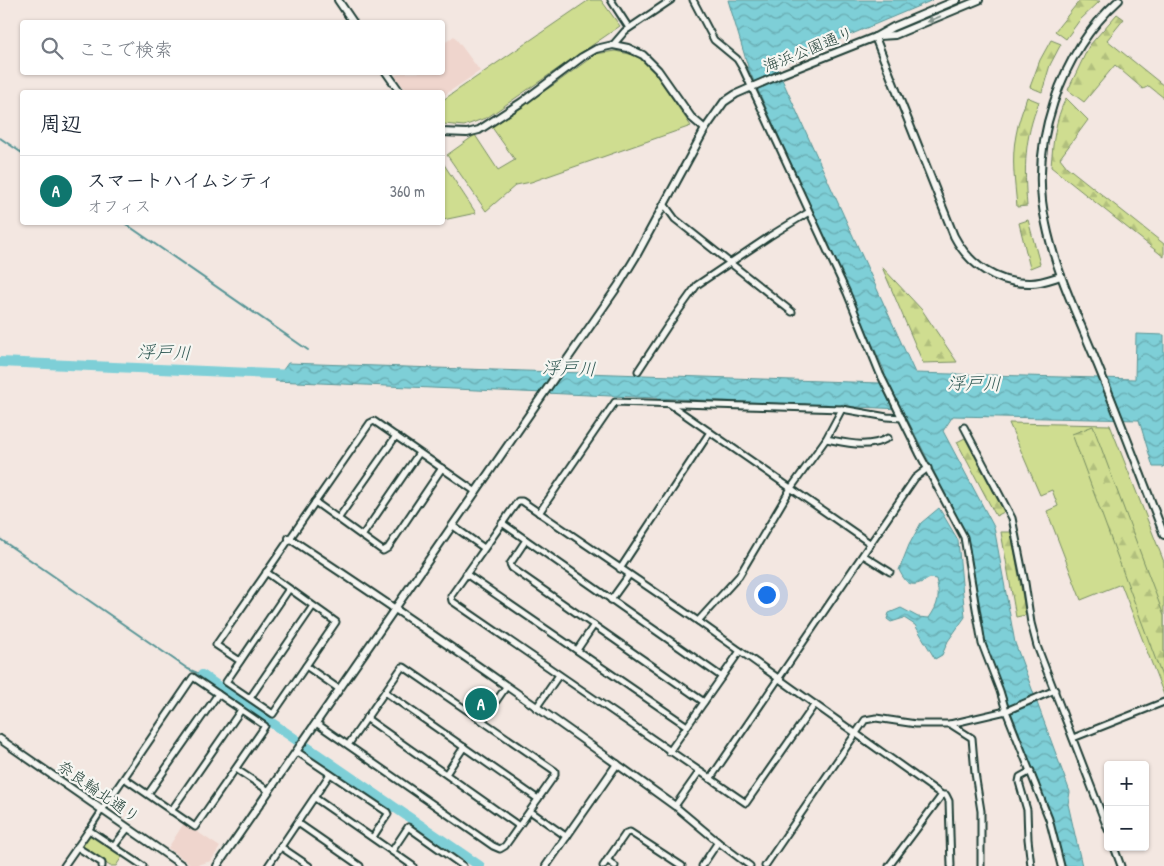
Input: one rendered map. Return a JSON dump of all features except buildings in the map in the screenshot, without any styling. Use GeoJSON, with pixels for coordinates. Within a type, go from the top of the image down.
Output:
{"type":"FeatureCollection","features":[{"type":"Feature","properties":{"kind":"street"},"geometry":{"type":"LineString","coordinates":[[338,0],[352,20]]}},
{"type":"Feature","properties":{"kind":"street"},"geometry":{"type":"LineString","coordinates":[[610,0],[629,28]]}},
{"type":"Feature","properties":{"kind":"street"},"geometry":{"type":"LineString","coordinates":[[613,45],[629,28],[671,0]]}},
{"type":"Feature","properties":{"kind":"street"},"geometry":{"type":"LineString","coordinates":[[693,0],[714,40],[737,60],[743,69],[847,293],[882,378],[966,541],[982,644],[1006,711],[1049,819],[1060,866]]}},
{"type":"Feature","properties":{"kind":"street","name":"海浜公園通り"},"geometry":{"type":"LineString","coordinates":[[217,866],[618,286],[705,129],[724,102],[784,73],[875,37],[893,27],[957,0]]}},
{"type":"Feature","properties":{"kind":"street","name":"海浜公園通り"},"geometry":{"type":"LineString","coordinates":[[875,37],[895,35],[979,0]]}},
{"type":"Feature","properties":{"kind":"street"},"geometry":{"type":"LineString","coordinates":[[1118,0],[1103,14],[1082,41],[1063,76],[1051,107],[1044,148],[1042,188],[1045,223],[1061,276],[1164,535]]}},
{"type":"Feature","properties":{"kind":"street"},"geometry":{"type":"LineString","coordinates":[[875,37],[954,236],[961,249],[969,259],[984,270],[1009,282],[1033,283],[1061,276]]}},
{"type":"Feature","properties":{"kind":"street"},"geometry":{"type":"LineString","coordinates":[[445,132],[467,133],[479,130],[522,102],[582,57],[596,49],[613,45],[628,48],[644,55],[658,70],[691,117],[705,129]]}},
{"type":"Feature","properties":{"kind":"street"},"geometry":{"type":"LineString","coordinates":[[388,75],[399,90]]}},
{"type":"Feature","properties":{"kind":"street"},"geometry":{"type":"LineString","coordinates":[[664,204],[675,219],[792,312]]}},
{"type":"Feature","properties":{"kind":"street"},"geometry":{"type":"LineString","coordinates":[[638,371],[666,326],[697,285],[809,212]]}},
{"type":"Feature","properties":{"kind":"street"},"geometry":{"type":"LineString","coordinates":[[539,513],[615,402],[842,408],[886,418],[902,418]]}},
{"type":"Feature","properties":{"kind":"street"},"geometry":{"type":"LineString","coordinates":[[671,404],[871,544]]}},
{"type":"Feature","properties":{"kind":"street"},"geometry":{"type":"LineString","coordinates":[[698,621],[739,576],[791,488],[826,439],[842,408]]}},
{"type":"Feature","properties":{"kind":"street"},"geometry":{"type":"LineString","coordinates":[[240,662],[216,645],[370,423],[374,421],[476,492]]}},
{"type":"Feature","properties":{"kind":"street"},"geometry":{"type":"LineString","coordinates":[[964,427],[1012,518],[1024,574],[1031,623],[1038,646],[1104,819]]}},
{"type":"Feature","properties":{"kind":"street"},"geometry":{"type":"LineString","coordinates":[[620,569],[710,432]]}},
{"type":"Feature","properties":{"kind":"street"},"geometry":{"type":"LineString","coordinates":[[338,519],[396,436]]}},
{"type":"Feature","properties":{"kind":"street"},"geometry":{"type":"LineString","coordinates":[[826,439],[850,444],[872,445],[888,438]]}},
{"type":"Feature","properties":{"kind":"street"},"geometry":{"type":"LineString","coordinates":[[362,536],[420,453]]}},
{"type":"Feature","properties":{"kind":"street"},"geometry":{"type":"LineString","coordinates":[[314,502],[383,550],[388,548],[442,468]]}},
{"type":"Feature","properties":{"kind":"street"},"geometry":{"type":"LineString","coordinates":[[710,779],[915,478],[928,468]]}},
{"type":"Feature","properties":{"kind":"street"},"geometry":{"type":"LineString","coordinates":[[815,704],[746,804],[452,601],[451,596],[518,501],[522,501],[698,621],[857,733],[942,795],[946,795],[949,801],[952,866]]}},
{"type":"Feature","properties":{"kind":"street"},"geometry":{"type":"LineString","coordinates":[[502,523],[722,677]]}},
{"type":"Feature","properties":{"kind":"street"},"geometry":{"type":"LineString","coordinates":[[453,526],[484,548]]}},
{"type":"Feature","properties":{"kind":"street"},"geometry":{"type":"LineString","coordinates":[[289,538],[395,608],[617,764],[675,806],[750,866]]}},
{"type":"Feature","properties":{"kind":"street"},"geometry":{"type":"LineString","coordinates":[[526,540],[510,564],[512,568],[704,702]]}},
{"type":"Feature","properties":{"kind":"street"},"geometry":{"type":"LineString","coordinates":[[863,555],[890,572]]}},
{"type":"Feature","properties":{"kind":"street"},"geometry":{"type":"LineString","coordinates":[[266,572],[290,589],[314,606],[336,622],[273,714],[226,682],[290,589]]}},
{"type":"Feature","properties":{"kind":"street"},"geometry":{"type":"LineString","coordinates":[[466,574],[687,726]]}},
{"type":"Feature","properties":{"kind":"street"},"geometry":{"type":"LineString","coordinates":[[611,600],[629,575]]}},
{"type":"Feature","properties":{"kind":"street"},"geometry":{"type":"LineString","coordinates":[[250,698],[314,606]]}},
{"type":"Feature","properties":{"kind":"street"},"geometry":{"type":"LineString","coordinates":[[577,650],[594,625]]}},
{"type":"Feature","properties":{"kind":"street"},"geometry":{"type":"LineString","coordinates":[[669,752],[740,651]]}},
{"type":"Feature","properties":{"kind":"street"},"geometry":{"type":"LineString","coordinates":[[306,666],[340,689]]}},
{"type":"Feature","properties":{"kind":"street"},"geometry":{"type":"LineString","coordinates":[[316,722],[348,745],[493,846],[500,849],[505,846],[520,826],[555,775],[555,771],[404,667],[402,667],[348,745]]}},
{"type":"Feature","properties":{"kind":"street"},"geometry":{"type":"LineString","coordinates":[[536,708],[559,675]]}},
{"type":"Feature","properties":{"kind":"street"},"geometry":{"type":"LineString","coordinates":[[64,866],[124,778],[194,677],[265,726],[195,827],[124,778]]}},
{"type":"Feature","properties":{"kind":"street"},"geometry":{"type":"LineString","coordinates":[[483,720],[506,687]]}},
{"type":"Feature","properties":{"kind":"street"},"geometry":{"type":"LineString","coordinates":[[766,866],[865,720],[876,718],[916,724],[950,724],[1006,711],[1055,690]]}},
{"type":"Feature","properties":{"kind":"street"},"geometry":{"type":"LineString","coordinates":[[385,692],[538,799]]}},
{"type":"Feature","properties":{"kind":"street"},"geometry":{"type":"LineString","coordinates":[[148,794],[218,694]]}},
{"type":"Feature","properties":{"kind":"street"},"geometry":{"type":"LineString","coordinates":[[1073,738],[1164,702]]}},
{"type":"Feature","properties":{"kind":"street"},"geometry":{"type":"LineString","coordinates":[[171,811],[241,710]]}},
{"type":"Feature","properties":{"kind":"street"},"geometry":{"type":"LineString","coordinates":[[366,718],[520,826]]}},
{"type":"Feature","properties":{"kind":"street"},"geometry":{"type":"LineString","coordinates":[[950,724],[972,738],[981,811],[981,866]]}},
{"type":"Feature","properties":{"kind":"street","name":"奈良輪北通り"},"geometry":{"type":"LineString","coordinates":[[0,739],[179,865]]}},
{"type":"Feature","properties":{"kind":"street"},"geometry":{"type":"LineString","coordinates":[[446,774],[464,747]]}},
{"type":"Feature","properties":{"kind":"street"},"geometry":{"type":"LineString","coordinates":[[297,749],[330,774],[387,812],[388,814],[373,837]]}},
{"type":"Feature","properties":{"kind":"street"},"geometry":{"type":"LineString","coordinates":[[549,865],[566,837],[617,764]]}},
{"type":"Feature","properties":{"kind":"street"},"geometry":{"type":"LineString","coordinates":[[236,769],[269,791]]}},
{"type":"Feature","properties":{"kind":"street"},"geometry":{"type":"LineString","coordinates":[[1031,771],[1020,777],[1019,782],[1028,810],[1028,839],[1031,866]]}},
{"type":"Feature","properties":{"kind":"street"},"geometry":{"type":"LineString","coordinates":[[675,806],[699,772]]}},
{"type":"Feature","properties":{"kind":"street"},"geometry":{"type":"LineString","coordinates":[[268,866],[330,774]]}},
{"type":"Feature","properties":{"kind":"street"},"geometry":{"type":"LineString","coordinates":[[889,866],[942,795]]}},
{"type":"Feature","properties":{"kind":"street"},"geometry":{"type":"LineString","coordinates":[[315,798],[413,866]]}},
{"type":"Feature","properties":{"kind":"street"},"geometry":{"type":"LineString","coordinates":[[530,811],[566,837]]}},
{"type":"Feature","properties":{"kind":"street"},"geometry":{"type":"LineString","coordinates":[[298,823],[360,866]]}},
{"type":"Feature","properties":{"kind":"street"},"geometry":{"type":"LineString","coordinates":[[392,851],[408,827],[463,866]]}},
{"type":"Feature","properties":{"kind":"street"},"geometry":{"type":"LineString","coordinates":[[114,846],[128,828]]}},
{"type":"Feature","properties":{"kind":"street"},"geometry":{"type":"LineString","coordinates":[[89,830],[142,866]]}},
{"type":"Feature","properties":{"kind":"street"},"geometry":{"type":"LineString","coordinates":[[603,866],[626,832],[630,832],[682,866]]}},
{"type":"Feature","properties":{"kind":"street"},"geometry":{"type":"LineString","coordinates":[[702,866],[718,842]]}},
{"type":"Feature","properties":{"kind":"street"},"geometry":{"type":"LineString","coordinates":[[77,847],[103,865]]}},
{"type":"Feature","properties":{"kind":"street"},"geometry":{"type":"LineString","coordinates":[[281,847],[309,866]]}},
{"type":"Feature","properties":{"kind":"street"},"geometry":{"type":"LineString","coordinates":[[1115,851],[1121,866]]}},
{"type":"Feature","properties":{"kind":"street"},"geometry":{"type":"LineString","coordinates":[[607,860],[615,866]]}},
{"type":"Feature","properties":{"kind":"shaded area"},"geometry":{"type":"Polygon","coordinates":[[[454,36],[480,71],[445,95],[445,90],[406,90],[395,76],[445,75],[445,43],[454,36]]]}},
{"type":"Feature","properties":{"kind":"shaded area"},"geometry":{"type":"Polygon","coordinates":[[[184,823],[220,847],[211,861],[193,866],[168,848],[184,823]]]}},
{"type":"Feature","properties":{"kind":"green space"},"geometry":{"type":"Polygon","coordinates":[[[589,0],[601,0],[620,26],[488,117],[464,126],[445,124],[445,99],[589,0]]]}},
{"type":"Feature","properties":{"kind":"green space"},"geometry":{"type":"Polygon","coordinates":[[[1080,0],[1100,1],[1079,21],[1066,39],[1055,31],[1080,0]]]}},
{"type":"Feature","properties":{"kind":"green space"},"geometry":{"type":"Polygon","coordinates":[[[1117,14],[1124,19],[1107,40],[1164,86],[1164,98],[1149,86],[1143,89],[1115,65],[1084,102],[1068,90],[1089,46],[1117,14]]]}},
{"type":"Feature","properties":{"kind":"green space"},"geometry":{"type":"Polygon","coordinates":[[[1051,40],[1061,44],[1050,65],[1042,92],[1030,87],[1040,60],[1051,40]]]}},
{"type":"Feature","properties":{"kind":"green space"},"geometry":{"type":"Polygon","coordinates":[[[615,51],[639,56],[652,69],[691,126],[531,182],[516,185],[486,211],[447,155],[475,135],[498,170],[515,160],[491,126],[555,84],[596,54],[615,51]]]}},
{"type":"Feature","properties":{"kind":"green space"},"geometry":{"type":"Polygon","coordinates":[[[1027,97],[1039,102],[1030,128],[1026,153],[1027,206],[1017,207],[1014,153],[1018,125],[1027,97]]]}},
{"type":"Feature","properties":{"kind":"green space"},"geometry":{"type":"Polygon","coordinates":[[[1066,98],[1088,120],[1060,158],[1067,167],[1164,244],[1164,257],[1051,167],[1057,123],[1066,98]]]}},
{"type":"Feature","properties":{"kind":"green space"},"geometry":{"type":"Polygon","coordinates":[[[445,166],[476,213],[445,220],[445,166]]]}},
{"type":"Feature","properties":{"kind":"green space"},"geometry":{"type":"Polygon","coordinates":[[[1028,220],[1040,264],[1030,268],[1019,223],[1028,220]]]}},
{"type":"Feature","properties":{"kind":"green space"},"geometry":{"type":"Polygon","coordinates":[[[882,267],[922,310],[957,362],[923,363],[882,267]]]}},
{"type":"Feature","properties":{"kind":"green space"},"geometry":{"type":"Polygon","coordinates":[[[1009,423],[1110,425],[1164,562],[1164,695],[1121,584],[1081,600],[1047,511],[1058,506],[1052,490],[1040,495],[1009,423]]]}},
{"type":"Feature","properties":{"kind":"green space"},"geometry":{"type":"Polygon","coordinates":[[[1093,426],[1164,616],[1164,682],[1072,434],[1093,426]]]}},
{"type":"Feature","properties":{"kind":"green space"},"geometry":{"type":"Polygon","coordinates":[[[965,438],[1004,512],[996,516],[957,442],[965,438]]]}},
{"type":"Feature","properties":{"kind":"green space"},"geometry":{"type":"Polygon","coordinates":[[[1001,532],[1011,532],[1026,615],[1016,617],[1001,532]]]}},
{"type":"Feature","properties":{"kind":"green space"},"geometry":{"type":"Polygon","coordinates":[[[88,833],[91,833],[123,855],[116,866],[110,866],[82,847],[81,844],[88,833]]]}},
{"type":"Feature","properties":{"kind":"water"},"geometry":{"type":"Polygon","coordinates":[[[728,0],[933,0],[776,66],[915,373],[1135,379],[1136,334],[1164,335],[1164,467],[1153,467],[1139,420],[953,416],[943,431],[994,527],[1015,643],[1070,792],[1068,804],[1082,866],[1063,866],[1052,821],[986,645],[968,538],[902,409],[275,381],[288,363],[880,383],[885,372],[749,70],[728,0]]]}},
{"type":"Feature","properties":{"kind":"water"},"geometry":{"type":"Polygon","coordinates":[[[939,508],[958,540],[965,617],[948,641],[942,655],[935,659],[915,625],[904,618],[891,622],[887,619],[889,613],[901,608],[918,617],[929,618],[937,604],[938,590],[936,579],[930,578],[920,583],[912,584],[905,580],[899,570],[909,545],[921,523],[939,508]]]}},
{"type":"Feature","properties":{"kind":"waterway"},"geometry":{"type":"LineString","coordinates":[[0,138],[20,152]]}},
{"type":"Feature","properties":{"kind":"waterway"},"geometry":{"type":"LineString","coordinates":[[127,225],[308,350]]}},
{"type":"Feature","properties":{"kind":"waterway","name":"浮戸川"},"geometry":{"type":"LineString","coordinates":[[0,362],[294,375]]}},
{"type":"Feature","properties":{"kind":"waterway"},"geometry":{"type":"LineString","coordinates":[[0,539],[188,669],[202,675]]}},
{"type":"Feature","properties":{"kind":"waterway"},"geometry":{"type":"LineString","coordinates":[[202,675],[480,866]]}},
{"type":"Feature","properties":{"kind":"place","name":"スマートハイムシティ"},"geometry":{"type":"Point","coordinates":[481,704]}}]}
